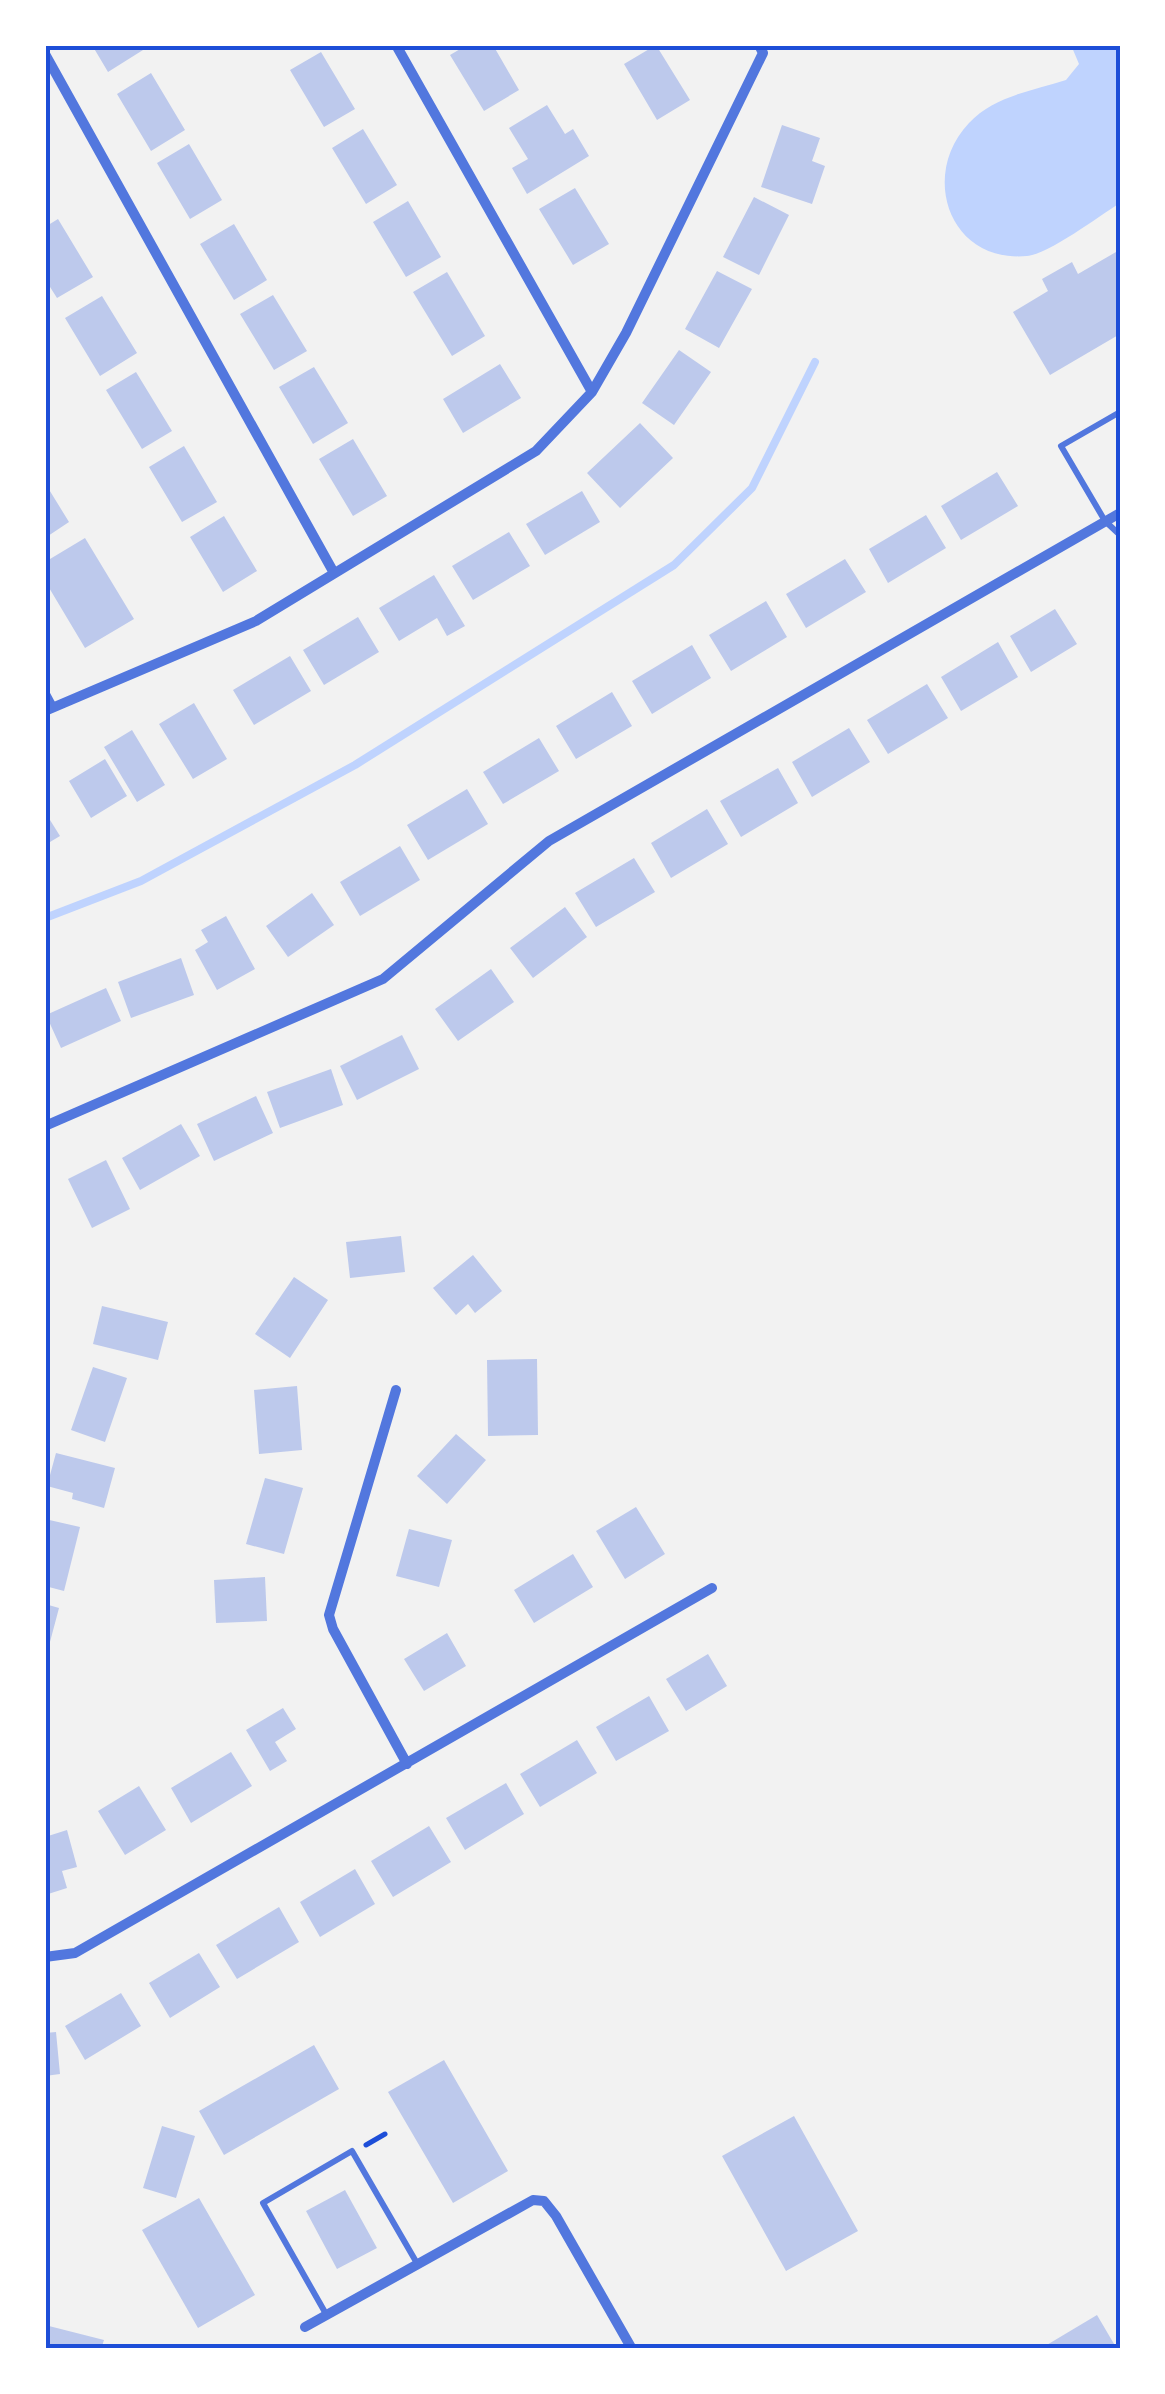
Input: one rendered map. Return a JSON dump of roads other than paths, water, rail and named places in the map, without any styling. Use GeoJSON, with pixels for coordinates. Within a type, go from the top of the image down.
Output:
{"type":"FeatureCollection","features":[{"type":"Feature","properties":{"kind":"street"},"geometry":{"type":"LineString","coordinates":[[396,45],[592,392]]}},
{"type":"Feature","properties":{"kind":"street"},"geometry":{"type":"LineString","coordinates":[[45,694],[49,709],[256,622],[536,451],[592,392],[626,332],[761,49]]}},
{"type":"Feature","properties":{"kind":"street"},"geometry":{"type":"LineString","coordinates":[[45,54],[334,573]]}},
{"type":"Feature","properties":{"kind":"street"},"geometry":{"type":"LineString","coordinates":[[45,1126],[383,980],[549,841],[1120,512]]}},
{"type":"Feature","properties":{"kind":"street"},"geometry":{"type":"LineString","coordinates":[[396,1390],[329,1615],[333,1630],[407,1764]]}},
{"type":"Feature","properties":{"kind":"street"},"geometry":{"type":"LineString","coordinates":[[45,1957],[75,1953],[712,1588]]}},
{"type":"Feature","properties":{"kind":"street"},"geometry":{"type":"LineString","coordinates":[[305,2327],[533,2200],[544,2201],[556,2216],[632,2349]]}},
{"type":"Feature","properties":{"kind":"lane"},"geometry":{"type":"LineString","coordinates":[[1120,412],[1061,446],[1105,521],[1120,535]]}},
{"type":"Feature","properties":{"kind":"lane"},"geometry":{"type":"LineString","coordinates":[[327,2315],[263,2203],[352,2151],[418,2265]]}},
{"type":"Feature","properties":{"kind":"water"},"geometry":{"type":"Polygon","coordinates":[[[1071,45],[1120,45],[1120,203],[1036,254],[1000,254],[978,245],[961,230],[950,211],[945,189],[946,166],[954,144],[969,123],[990,106],[1066,80],[1079,64],[1071,45]]]}},
{"type":"Feature","properties":{"kind":"waterway"},"geometry":{"type":"LineString","coordinates":[[45,918],[141,881],[355,765],[674,565],[752,488],[815,362]]}}]}
